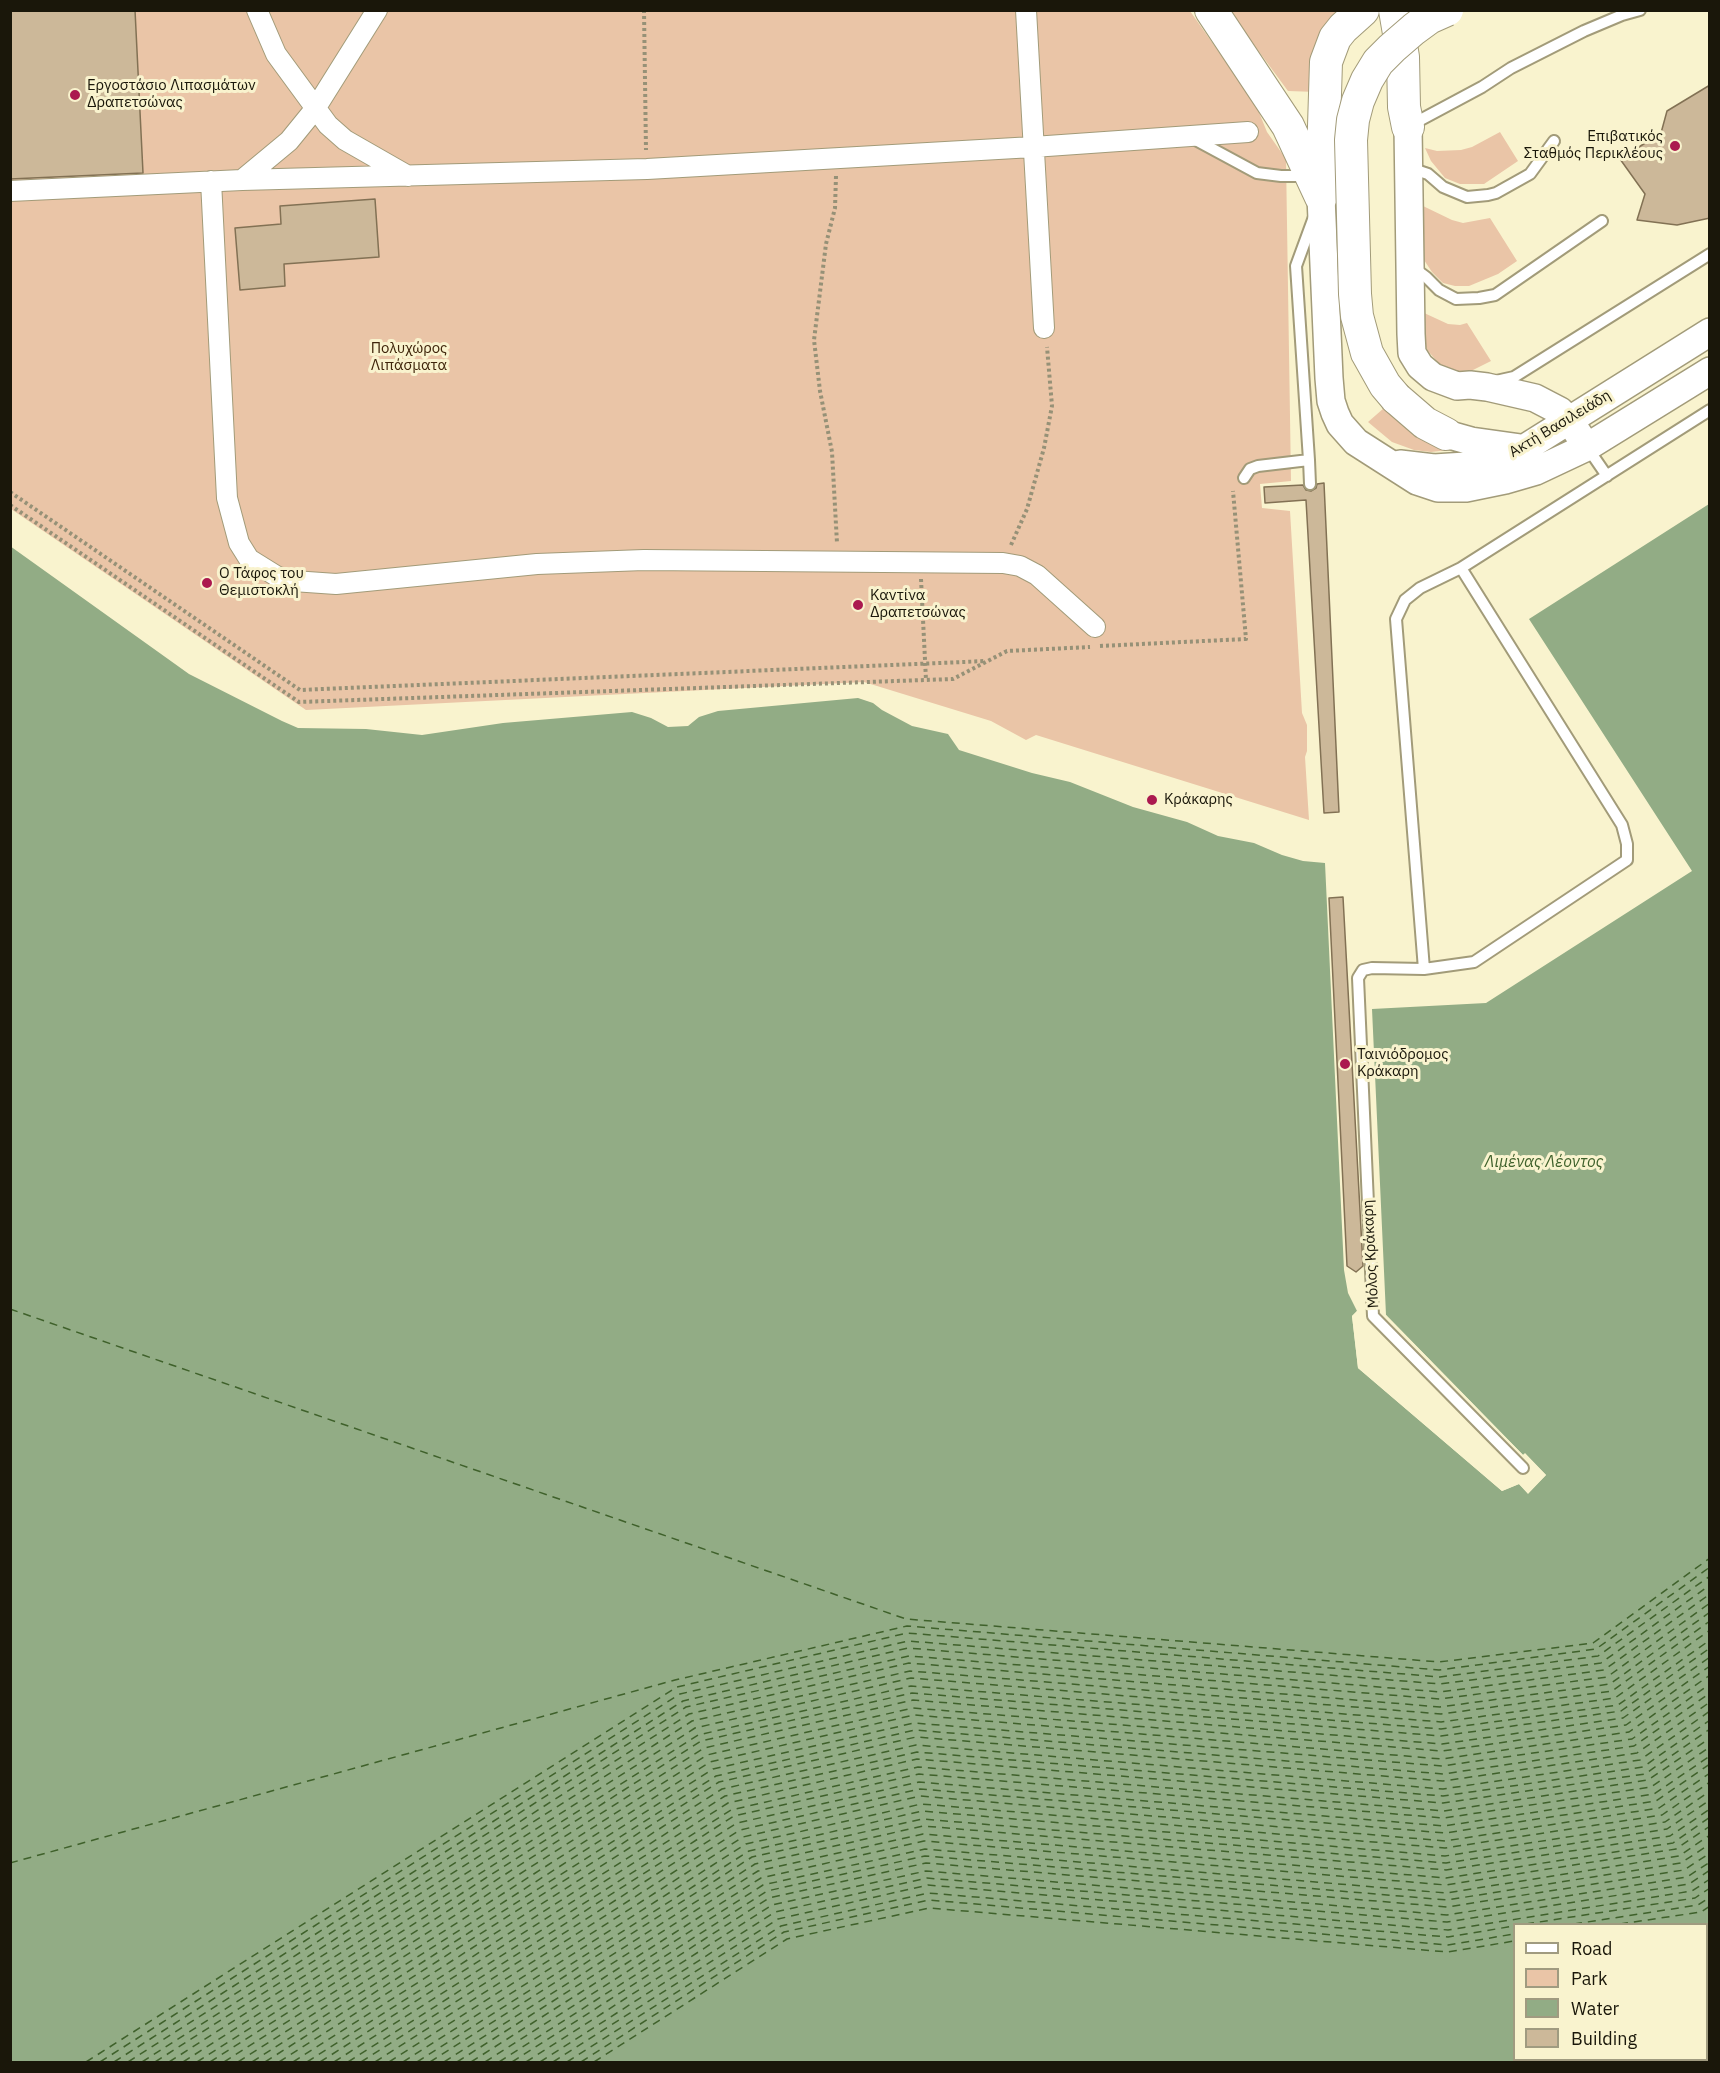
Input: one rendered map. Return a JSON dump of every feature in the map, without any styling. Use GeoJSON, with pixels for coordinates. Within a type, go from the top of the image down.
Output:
{"type":"FeatureCollection","features":[{"type":"Feature","properties":{"kind":"main road"},"geometry":{"type":"LineString","coordinates":[[1211,10],[1276,107],[1317,186]]}},
{"type":"Feature","properties":{"kind":"main road"},"geometry":{"type":"LineString","coordinates":[[1395,10],[1408,127]]}},
{"type":"Feature","properties":{"kind":"main road"},"geometry":{"type":"LineString","coordinates":[[1446,434],[1425,423],[1396,398],[1384,385],[1367,353],[1357,316],[1355,294],[1351,140],[1358,101],[1378,62],[1414,29],[1429,18],[1447,10]]}},
{"type":"Feature","properties":{"kind":"main road"},"geometry":{"type":"LineString","coordinates":[[1317,186],[1326,62],[1335,38],[1360,12]]}},
{"type":"Feature","properties":{"kind":"street"},"geometry":{"type":"LineString","coordinates":[[257,10],[276,54],[328,125],[345,140],[408,176]]}},
{"type":"Feature","properties":{"kind":"street"},"geometry":{"type":"LineString","coordinates":[[242,180],[289,141],[315,109],[377,10]]}},
{"type":"Feature","properties":{"kind":"street"},"geometry":{"type":"LineString","coordinates":[[1026,10],[1044,328]]}},
{"type":"Feature","properties":{"kind":"street"},"geometry":{"type":"LineString","coordinates":[[1408,127],[1412,353],[1420,366],[1433,377],[1457,386],[1470,385],[1521,393],[1560,411],[1569,420],[1587,447]]}},
{"type":"Feature","properties":{"kind":"street"},"geometry":{"type":"LineString","coordinates":[[10,191],[211,181],[647,169],[1248,132]]}},
{"type":"Feature","properties":{"kind":"street"},"geometry":{"type":"LineString","coordinates":[[211,181],[226,498],[239,543],[249,559],[264,569],[293,581],[336,584],[537,564],[644,560],[1003,563],[1020,566],[1037,575],[1095,627]]}},
{"type":"Feature","properties":{"kind":"street"},"geometry":{"type":"LineString","coordinates":[[1317,186],[1332,401],[1340,424],[1351,437],[1364,448],[1390,463]]}},
{"type":"Feature","properties":{"kind":"street","name":"Ακτή Βασιλειάδη"},"geometry":{"type":"LineString","coordinates":[[1390,463],[1434,468],[1497,461],[1525,448],[1710,332]]}},
{"type":"Feature","properties":{"kind":"street","name":"Ακτή Βασιλειάδη"},"geometry":{"type":"LineString","coordinates":[[1390,463],[1417,481],[1438,488],[1466,488],[1505,480],[1536,471],[1587,447],[1710,371]]}},
{"type":"Feature","properties":{"kind":"street"},"geometry":{"type":"LineString","coordinates":[[1446,434],[1472,441],[1525,448]]}},
{"type":"Feature","properties":{"kind":"lane"},"geometry":{"type":"LineString","coordinates":[[1408,127],[1482,87],[1511,68],[1573,36],[1640,10]]}},
{"type":"Feature","properties":{"kind":"lane"},"geometry":{"type":"LineString","coordinates":[[1188,136],[1257,173],[1281,176],[1317,186],[1296,266],[1310,484]]}},
{"type":"Feature","properties":{"kind":"lane"},"geometry":{"type":"LineString","coordinates":[[1410,168],[1428,174],[1443,187],[1459,194],[1488,195],[1530,174],[1554,141]]}},
{"type":"Feature","properties":{"kind":"lane"},"geometry":{"type":"LineString","coordinates":[[1411,266],[1438,290],[1456,299],[1495,295],[1602,221]]}},
{"type":"Feature","properties":{"kind":"lane"},"geometry":{"type":"LineString","coordinates":[[1470,385],[1514,377],[1710,254]]}},
{"type":"Feature","properties":{"kind":"lane"},"geometry":{"type":"LineString","coordinates":[[1461,568],[1622,825],[1628,844],[1627,860],[1474,962],[1424,969],[1396,619],[1405,600],[1420,588],[1461,568],[1710,410]]}},
{"type":"Feature","properties":{"kind":"lane"},"geometry":{"type":"LineString","coordinates":[[1587,447],[1606,476]]}},
{"type":"Feature","properties":{"kind":"lane"},"geometry":{"type":"LineString","coordinates":[[1244,478],[1250,469],[1257,466],[1309,460]]}},
{"type":"Feature","properties":{"kind":"lane","name":"Μόλος Κράκαρη"},"geometry":{"type":"LineString","coordinates":[[1424,969],[1372,968],[1363,970],[1359,978],[1373,1316],[1523,1468]]}},
{"type":"Feature","properties":{"kind":"path"},"geometry":{"type":"LineString","coordinates":[[644,10],[647,169]]}},
{"type":"Feature","properties":{"kind":"path"},"geometry":{"type":"LineString","coordinates":[[837,158],[835,208],[826,244],[814,340],[820,391],[832,452],[838,561]]}},
{"type":"Feature","properties":{"kind":"path"},"geometry":{"type":"LineString","coordinates":[[1003,563],[1027,509],[1044,448],[1052,406],[1050,368],[1044,328]]}},
{"type":"Feature","properties":{"kind":"path"},"geometry":{"type":"LineString","coordinates":[[10,505],[299,702],[953,680],[1007,651],[1246,639],[1233,491]]}},
{"type":"Feature","properties":{"kind":"path"},"geometry":{"type":"LineString","coordinates":[[10,492],[300,690],[988,661]]}},
{"type":"Feature","properties":{"kind":"path"},"geometry":{"type":"LineString","coordinates":[[920,562],[926,680]]}},
{"type":"Feature","properties":{"kind":"green space","name":"Πολυχώρος Λιπάσματα"},"geometry":{"type":"Polygon","coordinates":[[[10,11],[1190,11],[1256,105],[1267,132],[1286,159],[1291,481],[1260,484],[1262,508],[1290,511],[1302,713],[1307,725],[1305,757],[1309,820],[1036,735],[1026,740],[991,721],[864,682],[306,710],[11,509],[10,11]]]}},
{"type":"Feature","properties":{"kind":"green space"},"geometry":{"type":"Polygon","coordinates":[[[1229,11],[1344,11],[1317,92],[1288,91],[1229,11]]]}},
{"type":"Feature","properties":{"kind":"green space"},"geometry":{"type":"Polygon","coordinates":[[[1500,132],[1518,161],[1484,184],[1460,184],[1445,178],[1431,161],[1425,148],[1437,151],[1461,150],[1472,147],[1500,132]]]}},
{"type":"Feature","properties":{"kind":"green space"},"geometry":{"type":"Polygon","coordinates":[[[1423,206],[1463,223],[1490,218],[1517,261],[1498,274],[1469,286],[1443,283],[1422,257],[1423,206]]]}},
{"type":"Feature","properties":{"kind":"green space"},"geometry":{"type":"Polygon","coordinates":[[[1422,312],[1448,324],[1467,323],[1491,361],[1463,372],[1443,368],[1428,351],[1422,339],[1422,312]]]}},
{"type":"Feature","properties":{"kind":"green space"},"geometry":{"type":"Polygon","coordinates":[[[1384,408],[1408,428],[1449,450],[1431,452],[1414,450],[1392,442],[1368,422],[1384,408]]]}},
{"type":"Feature","properties":{"kind":"water","name":"Λιμένας Λέοντος"},"geometry":{"type":"Polygon","coordinates":[[[1709,504],[1709,2062],[11,2062],[10,546],[189,674],[298,728],[366,729],[422,735],[503,723],[632,712],[668,727],[688,726],[699,717],[718,711],[858,698],[873,703],[912,726],[948,734],[959,750],[1032,773],[1070,782],[1133,807],[1187,822],[1218,836],[1254,843],[1303,861],[1325,863],[1344,1270],[1348,1293],[1357,1311],[1352,1316],[1358,1368],[1502,1491],[1519,1484],[1528,1493],[1546,1475],[1525,1454],[1523,1455],[1386,1315],[1372,1009],[1486,1003],[1692,871],[1529,619],[1709,504]]]}},
{"type":"Feature","properties":{"kind":"pier"},"geometry":{"type":"Polygon","coordinates":[[[1357,1311],[1359,1313],[1355,1317],[1361,1367],[1503,1487],[1519,1481],[1528,1489],[1542,1475],[1525,1457],[1521,1457],[1384,1318],[1386,1315],[1523,1455],[1525,1453],[1546,1475],[1528,1494],[1519,1484],[1502,1491],[1358,1368],[1352,1316],[1357,1311]]]}},
{"type":"Feature","properties":{"kind":"building","name":"Εργοστάσιο Λιπασμάτων Δραπετσώνας"},"geometry":{"type":"Polygon","coordinates":[[[10,10],[135,10],[143,173],[10,179],[10,10]]]}},
{"type":"Feature","properties":{"kind":"building","name":"Επιβατικός Σταθμός Περικλέους"},"geometry":{"type":"Polygon","coordinates":[[[1710,85],[1710,218],[1677,225],[1637,220],[1645,194],[1620,159],[1661,133],[1667,111],[1710,85]]]}},
{"type":"Feature","properties":{"kind":"building"},"geometry":{"type":"Polygon","coordinates":[[[375,199],[379,257],[284,264],[285,286],[240,290],[235,228],[281,224],[280,206],[375,199]]]}},
{"type":"Feature","properties":{"kind":"building"},"geometry":{"type":"Polygon","coordinates":[[[1324,483],[1339,812],[1324,813],[1306,500],[1265,503],[1264,487],[1303,485],[1306,490],[1311,491],[1316,488],[1317,484],[1324,483]]]}},
{"type":"Feature","properties":{"kind":"building"},"geometry":{"type":"Polygon","coordinates":[[[1343,897],[1363,1266],[1356,1272],[1347,1266],[1329,898],[1343,897]]]}},
{"type":"Feature","properties":{"kind":"ferry route"},"geometry":{"type":"LineString","coordinates":[[10,1309],[906,1619],[1439,1662],[1593,1643],[1710,1558]]}},
{"type":"Feature","properties":{"kind":"ferry route"},"geometry":{"type":"LineString","coordinates":[[10,1863],[675,1680],[907,1626],[1439,1670],[1596,1649],[1710,1567]]}},
{"type":"Feature","properties":{"kind":"ferry route"},"geometry":{"type":"LineString","coordinates":[[86,2062],[677,1687],[907,1633],[1440,1677],[1598,1656],[1710,1576]]}},
{"type":"Feature","properties":{"kind":"ferry route"},"geometry":{"type":"LineString","coordinates":[[100,2062],[680,1694],[908,1641],[1440,1684],[1601,1663],[1710,1585]]}},
{"type":"Feature","properties":{"kind":"ferry route"},"geometry":{"type":"LineString","coordinates":[[114,2062],[683,1701],[908,1648],[1440,1692],[1604,1670],[1710,1594]]}},
{"type":"Feature","properties":{"kind":"ferry route"},"geometry":{"type":"LineString","coordinates":[[128,2062],[686,1707],[909,1656],[1440,1699],[1607,1677],[1710,1603]]}},
{"type":"Feature","properties":{"kind":"ferry route"},"geometry":{"type":"LineString","coordinates":[[142,2062],[689,1714],[909,1663],[1440,1707],[1610,1684],[1710,1612]]}},
{"type":"Feature","properties":{"kind":"ferry route"},"geometry":{"type":"LineString","coordinates":[[155,2062],[692,1721],[910,1671],[1441,1714],[1612,1691],[1710,1621]]}},
{"type":"Feature","properties":{"kind":"ferry route"},"geometry":{"type":"LineString","coordinates":[[169,2062],[695,1728],[911,1678],[1441,1722],[1615,1698],[1710,1630]]}},
{"type":"Feature","properties":{"kind":"ferry route"},"geometry":{"type":"LineString","coordinates":[[183,2062],[698,1735],[911,1686],[1441,1729],[1618,1705],[1710,1640]]}},
{"type":"Feature","properties":{"kind":"ferry route"},"geometry":{"type":"LineString","coordinates":[[197,2062],[701,1741],[912,1693],[1441,1736],[1621,1711],[1710,1648]]}},
{"type":"Feature","properties":{"kind":"ferry route"},"geometry":{"type":"LineString","coordinates":[[210,2062],[704,1748],[913,1700],[1442,1744],[1623,1718],[1710,1657]]}},
{"type":"Feature","properties":{"kind":"ferry route"},"geometry":{"type":"LineString","coordinates":[[224,2062],[707,1755],[913,1708],[1442,1751],[1626,1725],[1710,1666]]}},
{"type":"Feature","properties":{"kind":"ferry route"},"geometry":{"type":"LineString","coordinates":[[238,2062],[710,1762],[914,1715],[1442,1759],[1629,1732],[1710,1675]]}},
{"type":"Feature","properties":{"kind":"ferry route"},"geometry":{"type":"LineString","coordinates":[[252,2062],[713,1769],[914,1723],[1442,1766],[1632,1739],[1710,1684]]}},
{"type":"Feature","properties":{"kind":"ferry route"},"geometry":{"type":"LineString","coordinates":[[265,2062],[716,1776],[915,1730],[1443,1774],[1634,1746],[1710,1693]]}},
{"type":"Feature","properties":{"kind":"ferry route"},"geometry":{"type":"LineString","coordinates":[[279,2062],[719,1782],[916,1737],[1443,1781],[1637,1753],[1710,1702]]}},
{"type":"Feature","properties":{"kind":"ferry route"},"geometry":{"type":"LineString","coordinates":[[293,2062],[722,1789],[916,1745],[1443,1789],[1640,1760],[1710,1711]]}},
{"type":"Feature","properties":{"kind":"ferry route"},"geometry":{"type":"LineString","coordinates":[[307,2062],[725,1796],[917,1752],[1443,1796],[1643,1767],[1710,1720]]}},
{"type":"Feature","properties":{"kind":"ferry route"},"geometry":{"type":"LineString","coordinates":[[320,2062],[728,1803],[917,1759],[1443,1803],[1645,1774],[1710,1729]]}},
{"type":"Feature","properties":{"kind":"ferry route"},"geometry":{"type":"LineString","coordinates":[[334,2062],[731,1810],[918,1767],[1444,1811],[1648,1780],[1710,1738]]}},
{"type":"Feature","properties":{"kind":"ferry route"},"geometry":{"type":"LineString","coordinates":[[348,2062],[734,1816],[919,1774],[1444,1818],[1651,1787],[1710,1747]]}},
{"type":"Feature","properties":{"kind":"ferry route"},"geometry":{"type":"LineString","coordinates":[[361,2062],[737,1823],[919,1782],[1444,1826],[1654,1794],[1710,1756]]}},
{"type":"Feature","properties":{"kind":"ferry route"},"geometry":{"type":"LineString","coordinates":[[375,2062],[740,1830],[920,1789],[1445,1833],[1656,1801],[1710,1764]]}},
{"type":"Feature","properties":{"kind":"ferry route"},"geometry":{"type":"LineString","coordinates":[[389,2062],[743,1837],[920,1796],[1445,1841],[1659,1808],[1710,1773]]}},
{"type":"Feature","properties":{"kind":"ferry route"},"geometry":{"type":"LineString","coordinates":[[403,2062],[746,1844],[921,1804],[1445,1848],[1662,1815],[1710,1782]]}},
{"type":"Feature","properties":{"kind":"ferry route"},"geometry":{"type":"LineString","coordinates":[[417,2062],[749,1851],[922,1811],[1445,1856],[1665,1822],[1710,1791]]}},
{"type":"Feature","properties":{"kind":"ferry route"},"geometry":{"type":"LineString","coordinates":[[430,2062],[752,1857],[922,1819],[1446,1863],[1667,1829],[1710,1800]]}},
{"type":"Feature","properties":{"kind":"ferry route"},"geometry":{"type":"LineString","coordinates":[[444,2062],[755,1864],[923,1826],[1446,1870],[1670,1836],[1710,1809]]}},
{"type":"Feature","properties":{"kind":"ferry route"},"geometry":{"type":"LineString","coordinates":[[457,2062],[758,1871],[923,1834],[1446,1878],[1673,1843],[1710,1817]]}},
{"type":"Feature","properties":{"kind":"ferry route"},"geometry":{"type":"LineString","coordinates":[[471,2062],[761,1878],[924,1841],[1446,1885],[1676,1849],[1710,1826]]}},
{"type":"Feature","properties":{"kind":"ferry route"},"geometry":{"type":"LineString","coordinates":[[485,2062],[763,1885],[925,1849],[1446,1893],[1679,1856],[1710,1835]]}},
{"type":"Feature","properties":{"kind":"ferry route"},"geometry":{"type":"LineString","coordinates":[[499,2062],[767,1891],[925,1856],[1447,1900],[1681,1863],[1710,1844]]}},
{"type":"Feature","properties":{"kind":"ferry route"},"geometry":{"type":"LineString","coordinates":[[512,2062],[769,1898],[926,1863],[1447,1907],[1684,1870],[1710,1853]]}},
{"type":"Feature","properties":{"kind":"ferry route"},"geometry":{"type":"LineString","coordinates":[[526,2062],[772,1905],[926,1871],[1447,1915],[1687,1877],[1710,1862]]}},
{"type":"Feature","properties":{"kind":"ferry route"},"geometry":{"type":"LineString","coordinates":[[540,2062],[775,1912],[927,1878],[1447,1922],[1689,1884],[1710,1870]]}},
{"type":"Feature","properties":{"kind":"ferry route"},"geometry":{"type":"LineString","coordinates":[[553,2062],[778,1919],[928,1885],[1448,1930],[1692,1891],[1710,1879]]}},
{"type":"Feature","properties":{"kind":"ferry route"},"geometry":{"type":"LineString","coordinates":[[1532,1923],[1695,1898],[1710,1888]]}},
{"type":"Feature","properties":{"kind":"ferry route"},"geometry":{"type":"LineString","coordinates":[[567,2062],[781,1926],[928,1893],[1448,1937],[1513,1926]]}},
{"type":"Feature","properties":{"kind":"ferry route"},"geometry":{"type":"LineString","coordinates":[[1581,1923],[1698,1905],[1710,1897]]}},
{"type":"Feature","properties":{"kind":"ferry route"},"geometry":{"type":"LineString","coordinates":[[581,2062],[784,1932],[929,1900],[1448,1945],[1513,1934]]}},
{"type":"Feature","properties":{"kind":"ferry route"},"geometry":{"type":"LineString","coordinates":[[1627,1923],[1701,1912],[1710,1906]]}},
{"type":"Feature","properties":{"kind":"ferry route"},"geometry":{"type":"LineString","coordinates":[[594,2062],[787,1939],[929,1908],[1448,1952],[1513,1941]]}},
{"type":"Feature","properties":{"kind":"place","name":"Εργοστάσιο Λιπασμάτων Δραπετσώνας"},"geometry":{"type":"Point","coordinates":[75,95]}},
{"type":"Feature","properties":{"kind":"place","name":"Επιβατικός Σταθμός Περικλέους"},"geometry":{"type":"Point","coordinates":[1675,146]}},
{"type":"Feature","properties":{"kind":"place","name":"Ο Τάφος του Θεμιστοκλή"},"geometry":{"type":"Point","coordinates":[207,583]}},
{"type":"Feature","properties":{"kind":"place","name":"Καντίνα Δραπετσώνας"},"geometry":{"type":"Point","coordinates":[858,605]}},
{"type":"Feature","properties":{"kind":"place","name":"Κράκαρης"},"geometry":{"type":"Point","coordinates":[1152,800]}},
{"type":"Feature","properties":{"kind":"place","name":"Ταινιόδρομος Κράκαρη"},"geometry":{"type":"Point","coordinates":[1345,1064]}}]}
